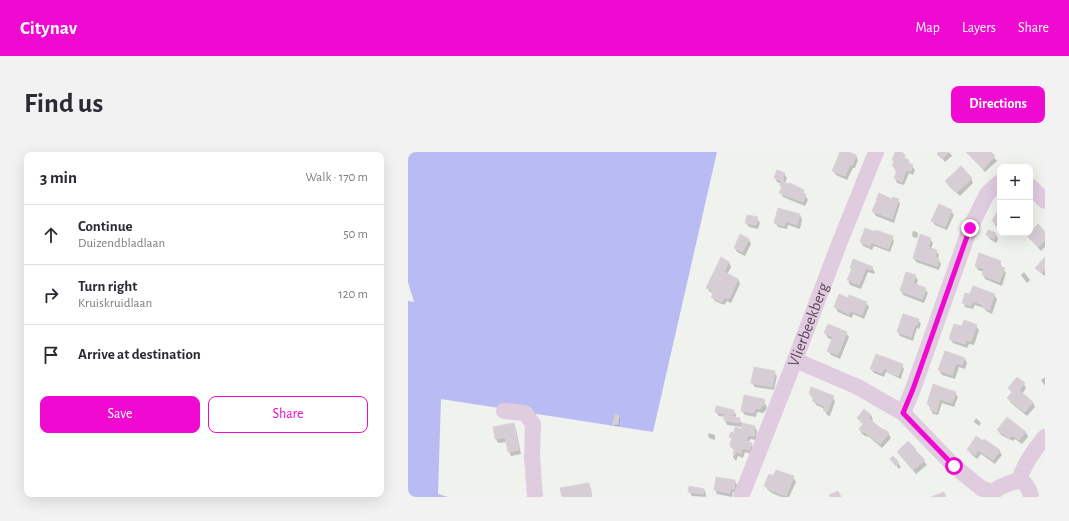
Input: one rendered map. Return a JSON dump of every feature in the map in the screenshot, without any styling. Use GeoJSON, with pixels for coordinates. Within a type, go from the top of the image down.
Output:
{"type":"FeatureCollection","features":[{"type":"Feature","properties":{"kind":"street","name":"Vlierbeekberg"},"geometry":{"type":"LineString","coordinates":[[741,497],[876,152]]}},
{"type":"Feature","properties":{"kind":"street"},"geometry":{"type":"LineString","coordinates":[[903,413],[913,389],[970,228],[987,194],[997,185]]}},
{"type":"Feature","properties":{"kind":"street"},"geometry":{"type":"LineString","coordinates":[[1033,189],[1045,201]]}},
{"type":"Feature","properties":{"kind":"street"},"geometry":{"type":"LineString","coordinates":[[795,360],[858,387],[903,413],[954,466],[992,495],[997,488],[1019,480]]}},
{"type":"Feature","properties":{"kind":"street"},"geometry":{"type":"LineString","coordinates":[[504,411],[525,413],[533,424],[532,456],[535,497]]}},
{"type":"Feature","properties":{"kind":"street"},"geometry":{"type":"LineString","coordinates":[[1019,480],[1021,472],[1033,452],[1045,437]]}},
{"type":"Feature","properties":{"kind":"street"},"geometry":{"type":"LineString","coordinates":[[1019,480],[1029,489],[1031,497]]}},
{"type":"Feature","properties":{"kind":"shaded area"},"geometry":{"type":"Polygon","coordinates":[[[408,152],[717,152],[653,432],[441,399],[438,494],[448,497],[408,497],[408,301],[414,302],[408,282],[408,152]]]}},
{"type":"Feature","properties":{"kind":"building"},"geometry":{"type":"Polygon","coordinates":[[[840,152],[849,152],[856,155],[845,176],[832,171],[840,152]]]}},
{"type":"Feature","properties":{"kind":"building"},"geometry":{"type":"Polygon","coordinates":[[[895,152],[902,152],[905,155],[904,158],[909,160],[908,163],[913,165],[911,171],[906,170],[902,182],[894,178],[897,171],[895,171],[896,167],[892,166],[894,161],[892,160],[895,152]]]}},
{"type":"Feature","properties":{"kind":"building"},"geometry":{"type":"Polygon","coordinates":[[[939,152],[949,152],[942,159],[937,154],[939,152]]]}},
{"type":"Feature","properties":{"kind":"building"},"geometry":{"type":"Polygon","coordinates":[[[966,152],[991,152],[995,156],[983,169],[966,152]]]}},
{"type":"Feature","properties":{"kind":"building"},"geometry":{"type":"Polygon","coordinates":[[[961,166],[972,178],[957,192],[954,191],[945,181],[961,166]]]}},
{"type":"Feature","properties":{"kind":"building"},"geometry":{"type":"Polygon","coordinates":[[[777,170],[785,173],[782,179],[784,180],[783,182],[790,183],[804,190],[803,193],[806,194],[803,202],[779,193],[782,187],[780,186],[782,181],[774,178],[777,170]]]}},
{"type":"Feature","properties":{"kind":"building"},"geometry":{"type":"Polygon","coordinates":[[[879,193],[892,199],[893,197],[899,199],[892,219],[872,211],[879,193]]]}},
{"type":"Feature","properties":{"kind":"building"},"geometry":{"type":"Polygon","coordinates":[[[939,204],[952,210],[945,227],[931,221],[939,204]]]}},
{"type":"Feature","properties":{"kind":"building"},"geometry":{"type":"Polygon","coordinates":[[[778,208],[800,214],[797,225],[786,221],[784,226],[774,223],[778,208]]]}},
{"type":"Feature","properties":{"kind":"building"},"geometry":{"type":"Polygon","coordinates":[[[997,212],[997,224],[992,221],[997,212]]]}},
{"type":"Feature","properties":{"kind":"building"},"geometry":{"type":"Polygon","coordinates":[[[747,215],[758,217],[756,225],[745,223],[747,215]]]}},
{"type":"Feature","properties":{"kind":"building"},"geometry":{"type":"Polygon","coordinates":[[[1038,224],[1045,232],[1045,240],[1038,247],[1027,236],[1033,236],[1033,230],[1038,224]]]}},
{"type":"Feature","properties":{"kind":"building"},"geometry":{"type":"Polygon","coordinates":[[[865,228],[893,236],[888,249],[871,242],[870,246],[860,242],[865,228]]]}},
{"type":"Feature","properties":{"kind":"building"},"geometry":{"type":"Polygon","coordinates":[[[988,230],[996,233],[994,239],[986,235],[988,230]]]}},
{"type":"Feature","properties":{"kind":"building"},"geometry":{"type":"Polygon","coordinates":[[[740,234],[749,239],[742,252],[734,248],[740,234]]]}},
{"type":"Feature","properties":{"kind":"building"},"geometry":{"type":"Polygon","coordinates":[[[920,234],[931,238],[928,247],[937,250],[935,257],[939,259],[937,266],[913,258],[920,234]]]}},
{"type":"Feature","properties":{"kind":"building"},"geometry":{"type":"Polygon","coordinates":[[[979,253],[1001,261],[999,266],[1005,268],[999,282],[982,275],[984,269],[975,266],[979,253]]]}},
{"type":"Feature","properties":{"kind":"building"},"geometry":{"type":"Polygon","coordinates":[[[721,257],[729,262],[713,293],[711,292],[712,290],[706,288],[721,257]]]}},
{"type":"Feature","properties":{"kind":"building"},"geometry":{"type":"Polygon","coordinates":[[[1045,257],[1045,271],[1044,270],[1041,273],[1035,268],[1045,257]]]}},
{"type":"Feature","properties":{"kind":"building"},"geometry":{"type":"Polygon","coordinates":[[[853,259],[873,267],[871,270],[866,268],[859,285],[847,280],[852,269],[850,268],[853,259]]]}},
{"type":"Feature","properties":{"kind":"building"},"geometry":{"type":"Polygon","coordinates":[[[724,272],[738,279],[729,299],[724,297],[722,302],[711,297],[724,272]]]}},
{"type":"Feature","properties":{"kind":"building"},"geometry":{"type":"Polygon","coordinates":[[[906,272],[916,275],[913,283],[926,288],[922,299],[900,291],[906,272]]]}},
{"type":"Feature","properties":{"kind":"building"},"geometry":{"type":"Polygon","coordinates":[[[973,286],[995,294],[989,310],[982,307],[983,305],[973,301],[971,306],[962,303],[965,293],[970,294],[973,286]]]}},
{"type":"Feature","properties":{"kind":"building"},"geometry":{"type":"Polygon","coordinates":[[[839,294],[848,298],[849,295],[867,302],[862,315],[851,311],[849,314],[834,307],[839,294]]]}},
{"type":"Feature","properties":{"kind":"building"},"geometry":{"type":"Polygon","coordinates":[[[903,314],[919,319],[917,325],[915,324],[911,337],[897,332],[903,314]]]}},
{"type":"Feature","properties":{"kind":"building"},"geometry":{"type":"Polygon","coordinates":[[[964,320],[977,325],[971,341],[966,340],[965,344],[949,339],[954,324],[962,326],[964,320]]]}},
{"type":"Feature","properties":{"kind":"building"},"geometry":{"type":"Polygon","coordinates":[[[828,324],[847,332],[838,355],[827,351],[833,337],[824,333],[828,324]]]}},
{"type":"Feature","properties":{"kind":"building"},"geometry":{"type":"Polygon","coordinates":[[[945,351],[965,358],[962,365],[956,363],[952,375],[938,370],[945,351]]]}},
{"type":"Feature","properties":{"kind":"building"},"geometry":{"type":"Polygon","coordinates":[[[876,354],[903,364],[898,376],[887,372],[888,370],[884,368],[882,373],[870,369],[876,354]]]}},
{"type":"Feature","properties":{"kind":"building"},"geometry":{"type":"Polygon","coordinates":[[[754,367],[775,371],[772,387],[751,383],[754,367]]]}},
{"type":"Feature","properties":{"kind":"building"},"geometry":{"type":"Polygon","coordinates":[[[1017,377],[1025,383],[1019,390],[1033,402],[1024,412],[1007,398],[1012,392],[1008,388],[1017,377]]]}},
{"type":"Feature","properties":{"kind":"building"},"geometry":{"type":"Polygon","coordinates":[[[933,384],[956,392],[952,403],[940,399],[936,412],[930,410],[931,405],[927,404],[933,384]]]}},
{"type":"Feature","properties":{"kind":"building"},"geometry":{"type":"Polygon","coordinates":[[[811,387],[834,396],[827,412],[823,410],[825,406],[812,401],[814,397],[809,394],[811,387]]]}},
{"type":"Feature","properties":{"kind":"building"},"geometry":{"type":"Polygon","coordinates":[[[744,395],[764,399],[764,405],[761,406],[760,409],[755,408],[754,413],[741,411],[744,395]]]}},
{"type":"Feature","properties":{"kind":"building"},"geometry":{"type":"Polygon","coordinates":[[[716,406],[734,410],[733,415],[715,412],[716,406]]]}},
{"type":"Feature","properties":{"kind":"building"},"geometry":{"type":"Polygon","coordinates":[[[864,409],[871,415],[868,418],[889,433],[880,444],[859,429],[863,424],[857,418],[864,409]]]}},
{"type":"Feature","properties":{"kind":"building"},"geometry":{"type":"Polygon","coordinates":[[[615,415],[619,416],[618,425],[613,424],[615,415]]]}},
{"type":"Feature","properties":{"kind":"building"},"geometry":{"type":"Polygon","coordinates":[[[724,415],[740,418],[739,423],[724,420],[724,415]]]}},
{"type":"Feature","properties":{"kind":"building"},"geometry":{"type":"Polygon","coordinates":[[[1007,417],[1026,432],[1019,440],[1012,435],[1010,438],[997,430],[1007,417]]]}},
{"type":"Feature","properties":{"kind":"building"},"geometry":{"type":"Polygon","coordinates":[[[514,423],[519,450],[508,452],[505,437],[495,439],[493,427],[514,423]]]}},
{"type":"Feature","properties":{"kind":"building"},"geometry":{"type":"Polygon","coordinates":[[[742,423],[755,426],[754,436],[734,432],[735,427],[741,429],[742,423]]]}},
{"type":"Feature","properties":{"kind":"building"},"geometry":{"type":"Polygon","coordinates":[[[731,432],[748,435],[746,441],[752,443],[749,450],[742,448],[741,454],[736,452],[735,455],[733,454],[735,448],[730,447],[732,438],[729,437],[731,432]]]}},
{"type":"Feature","properties":{"kind":"building"},"geometry":{"type":"Polygon","coordinates":[[[976,436],[983,441],[984,439],[1000,450],[993,460],[978,450],[975,455],[967,450],[976,436]]]}},
{"type":"Feature","properties":{"kind":"building"},"geometry":{"type":"Polygon","coordinates":[[[908,441],[925,460],[913,470],[897,452],[908,441]]]}},
{"type":"Feature","properties":{"kind":"building"},"geometry":{"type":"Polygon","coordinates":[[[893,456],[899,462],[896,466],[890,459],[893,456]]]}},
{"type":"Feature","properties":{"kind":"building"},"geometry":{"type":"Polygon","coordinates":[[[776,470],[794,476],[786,496],[764,486],[769,474],[773,476],[776,470]]]}},
{"type":"Feature","properties":{"kind":"building"},"geometry":{"type":"Polygon","coordinates":[[[716,477],[735,480],[734,489],[730,488],[730,493],[714,490],[716,477]]]}},
{"type":"Feature","properties":{"kind":"building"},"geometry":{"type":"Polygon","coordinates":[[[589,483],[591,497],[562,497],[560,488],[589,483]]]}},
{"type":"Feature","properties":{"kind":"building"},"geometry":{"type":"Polygon","coordinates":[[[689,486],[704,489],[703,494],[688,492],[689,486]]]}},
{"type":"Feature","properties":{"kind":"building"},"geometry":{"type":"Polygon","coordinates":[[[838,491],[841,497],[830,497],[829,495],[838,491]]]}},
{"type":"Feature","properties":{"kind":"building"},"geometry":{"type":"Polygon","coordinates":[[[944,492],[946,497],[931,497],[944,492]]]}},
{"type":"Feature","properties":{"kind":"route"},"geometry":{"type":"LineString","coordinates":[[954,466],[903,413],[913,389],[970,228]]}}]}
